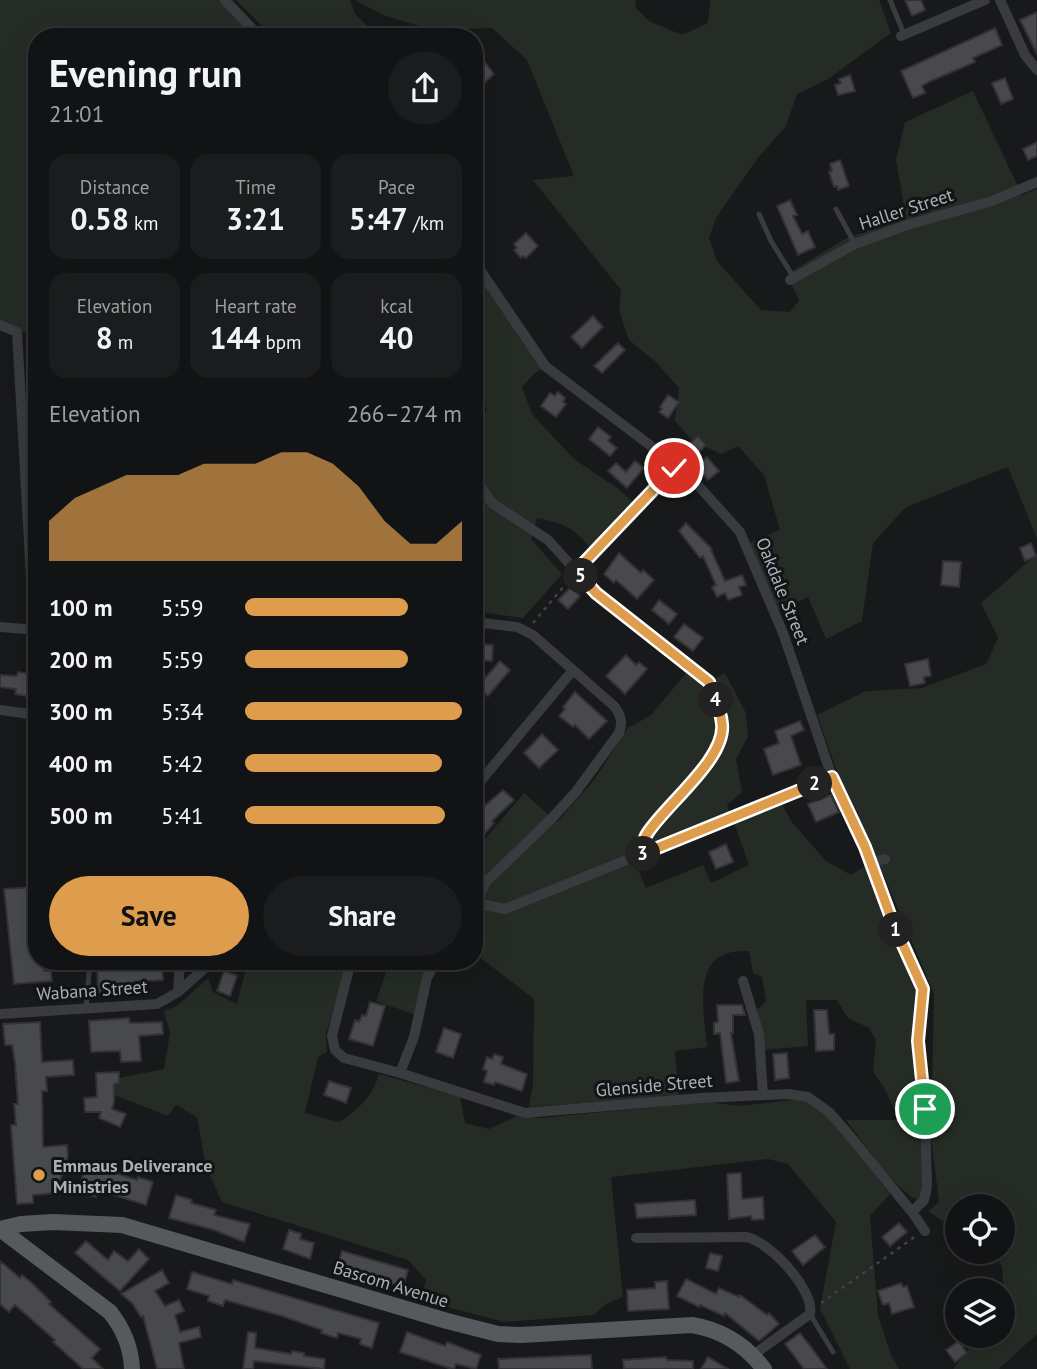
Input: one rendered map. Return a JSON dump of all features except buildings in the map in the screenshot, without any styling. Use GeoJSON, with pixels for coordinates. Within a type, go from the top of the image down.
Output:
{"type":"FeatureCollection","features":[{"type":"Feature","properties":{"kind":"main road","name":"Bascom Avenue"},"geometry":{"type":"LineString","coordinates":[[0,1229],[21,1224],[53,1222],[122,1225],[498,1334],[522,1335],[692,1325],[712,1328],[753,1355],[764,1369]]}},
{"type":"Feature","properties":{"kind":"main road"},"geometry":{"type":"LineString","coordinates":[[0,1229],[110,1312],[128,1343],[132,1369]]}},
{"type":"Feature","properties":{"kind":"street"},"geometry":{"type":"LineString","coordinates":[[225,0],[251,28]]}},
{"type":"Feature","properties":{"kind":"street"},"geometry":{"type":"LineString","coordinates":[[902,35],[985,0]]}},
{"type":"Feature","properties":{"kind":"street"},"geometry":{"type":"LineString","coordinates":[[1000,0],[1033,66]]}},
{"type":"Feature","properties":{"kind":"street","name":"Haller Street"},"geometry":{"type":"LineString","coordinates":[[792,279],[855,244],[907,225],[992,201],[1037,181]]}},
{"type":"Feature","properties":{"kind":"street","name":"Oakdale Street"},"geometry":{"type":"LineString","coordinates":[[483,274],[545,366],[686,475],[740,532],[783,633],[832,777],[923,989],[918,1041],[925,1109],[927,1187],[924,1200],[912,1212]]}},
{"type":"Feature","properties":{"kind":"street"},"geometry":{"type":"LineString","coordinates":[[0,325],[17,332],[28,514]]}},
{"type":"Feature","properties":{"kind":"street"},"geometry":{"type":"LineString","coordinates":[[483,490],[492,503],[548,540],[596,593],[709,682],[723,725],[721,741],[712,757],[646,836],[640,855]]}},
{"type":"Feature","properties":{"kind":"street"},"geometry":{"type":"LineString","coordinates":[[483,624],[527,631],[619,713],[622,726],[575,793],[483,888]]}},
{"type":"Feature","properties":{"kind":"street"},"geometry":{"type":"LineString","coordinates":[[0,627],[28,629]]}},
{"type":"Feature","properties":{"kind":"street"},"geometry":{"type":"LineString","coordinates":[[483,778],[573,670]]}},
{"type":"Feature","properties":{"kind":"street"},"geometry":{"type":"LineString","coordinates":[[0,710],[28,714]]}},
{"type":"Feature","properties":{"kind":"street"},"geometry":{"type":"LineString","coordinates":[[483,905],[505,909],[832,777]]}},
{"type":"Feature","properties":{"kind":"street"},"geometry":{"type":"LineString","coordinates":[[871,863],[885,859]]}},
{"type":"Feature","properties":{"kind":"street"},"geometry":{"type":"LineString","coordinates":[[178,992],[179,970]]}},
{"type":"Feature","properties":{"kind":"street","name":"Wabana Street"},"geometry":{"type":"LineString","coordinates":[[0,1014],[152,1004],[178,992],[203,970]]}},
{"type":"Feature","properties":{"kind":"street","name":"Glenside Street"},"geometry":{"type":"LineString","coordinates":[[349,970],[333,1028],[335,1050],[344,1058],[525,1113],[701,1098],[800,1095],[817,1102],[845,1130],[924,1230]]}},
{"type":"Feature","properties":{"kind":"street"},"geometry":{"type":"LineString","coordinates":[[400,1073],[414,1037],[427,978],[431,970]]}},
{"type":"Feature","properties":{"kind":"street"},"geometry":{"type":"LineString","coordinates":[[743,981],[759,1034],[762,1095]]}},
{"type":"Feature","properties":{"kind":"street"},"geometry":{"type":"LineString","coordinates":[[636,1238],[746,1237],[759,1241],[771,1251],[807,1291],[811,1303],[810,1314],[753,1355]]}},
{"type":"Feature","properties":{"kind":"lane"},"geometry":{"type":"LineString","coordinates":[[890,0],[902,35]]}},
{"type":"Feature","properties":{"kind":"lane"},"geometry":{"type":"LineString","coordinates":[[836,209],[855,244]]}},
{"type":"Feature","properties":{"kind":"lane"},"geometry":{"type":"LineString","coordinates":[[759,214],[792,279]]}},
{"type":"Feature","properties":{"kind":"lane"},"geometry":{"type":"LineString","coordinates":[[86,1009],[89,970]]}},
{"type":"Feature","properties":{"kind":"lane"},"geometry":{"type":"LineString","coordinates":[[810,1314],[833,1352]]}},
{"type":"Feature","properties":{"kind":"path"},"geometry":{"type":"LineString","coordinates":[[527,631],[576,571],[674,468]]}},
{"type":"Feature","properties":{"kind":"path"},"geometry":{"type":"LineString","coordinates":[[810,1314],[814,1308],[924,1230]]}},
{"type":"Feature","properties":{"kind":"shaded area"},"geometry":{"type":"Polygon","coordinates":[[[0,0],[224,0],[250,28],[28,28],[28,333],[0,325],[0,0]]]}},
{"type":"Feature","properties":{"kind":"shaded area"},"geometry":{"type":"Polygon","coordinates":[[[236,0],[350,0],[355,14],[370,28],[264,28],[236,0]]]}},
{"type":"Feature","properties":{"kind":"shaded area"},"geometry":{"type":"Polygon","coordinates":[[[355,0],[636,0],[635,7],[649,21],[682,35],[708,23],[710,0],[879,0],[891,33],[828,79],[797,94],[786,126],[757,159],[716,218],[709,238],[717,261],[761,310],[790,312],[799,300],[787,274],[845,239],[906,217],[896,160],[905,122],[973,91],[1022,195],[1037,189],[1037,539],[1008,467],[906,507],[873,543],[862,621],[826,639],[808,597],[777,611],[749,543],[780,530],[764,475],[738,446],[721,454],[692,440],[675,421],[679,388],[656,362],[629,340],[619,311],[621,290],[533,180],[574,176],[527,60],[492,28],[426,28],[383,15],[355,0]]]}},
{"type":"Feature","properties":{"kind":"shaded area"},"geometry":{"type":"Polygon","coordinates":[[[483,266],[550,363],[522,387],[532,414],[574,459],[634,503],[591,548],[567,527],[537,518],[531,539],[562,574],[523,618],[483,612],[483,415],[487,411],[483,401],[483,266]]]}},
{"type":"Feature","properties":{"kind":"shaded area"},"geometry":{"type":"Polygon","coordinates":[[[1037,554],[1037,1334],[999,1369],[953,1369],[970,1348],[1015,1348],[1015,1278],[1003,1278],[1000,1264],[1015,1264],[1015,1194],[945,1194],[945,1223],[928,1211],[939,1202],[931,1137],[934,994],[838,774],[817,715],[866,691],[922,688],[986,664],[998,638],[981,603],[1037,554]]]}},
{"type":"Feature","properties":{"kind":"shaded area"},"geometry":{"type":"Polygon","coordinates":[[[691,667],[709,682],[725,673],[746,713],[748,737],[736,759],[742,792],[727,805],[730,814],[631,854],[646,888],[703,865],[711,883],[749,865],[734,823],[781,803],[792,822],[826,861],[851,875],[867,865],[898,949],[921,991],[925,1188],[919,1200],[891,1178],[846,1120],[899,1120],[884,1087],[873,1072],[876,1040],[869,1028],[848,1018],[837,1000],[806,1000],[808,1046],[762,1050],[763,1032],[757,1010],[766,1001],[762,977],[753,973],[749,951],[731,952],[721,956],[707,973],[703,1011],[707,1047],[675,1051],[679,1096],[529,1107],[533,1083],[534,999],[483,960],[483,841],[524,793],[557,822],[594,780],[628,728],[651,715],[691,667]]]}},
{"type":"Feature","properties":{"kind":"shaded area"},"geometry":{"type":"Polygon","coordinates":[[[246,970],[346,970],[326,1034],[327,1052],[318,1057],[305,1113],[339,1122],[364,1102],[379,1074],[460,1097],[465,1123],[489,1129],[517,1116],[540,1118],[707,1102],[740,1106],[800,1099],[816,1106],[832,1120],[890,1194],[870,1216],[878,1316],[891,1355],[899,1369],[850,1369],[820,1309],[836,1222],[788,1164],[768,1159],[611,1177],[623,1297],[606,1304],[594,1315],[504,1322],[421,1300],[426,1280],[408,1260],[222,1202],[206,1167],[197,1117],[176,1105],[168,1116],[107,1092],[109,1080],[164,1069],[170,1033],[164,1011],[177,1006],[208,978],[213,992],[237,1004],[246,970]]]}},
{"type":"Feature","properties":{"kind":"shaded area"},"geometry":{"type":"Polygon","coordinates":[[[387,970],[428,970],[416,1015],[376,1001],[387,970]]]}},
{"type":"Feature","properties":{"kind":"place","name":"Emmaus Deliverance Ministries"},"geometry":{"type":"Point","coordinates":[39,1175]}},
{"type":"Feature","properties":{"kind":"route"},"geometry":{"type":"LineString","coordinates":[[674,468],[576,571],[596,593],[709,682],[723,725],[721,741],[712,757],[646,836],[640,855],[832,777],[865,847],[893,923],[923,989],[918,1041],[925,1109]]}}]}
